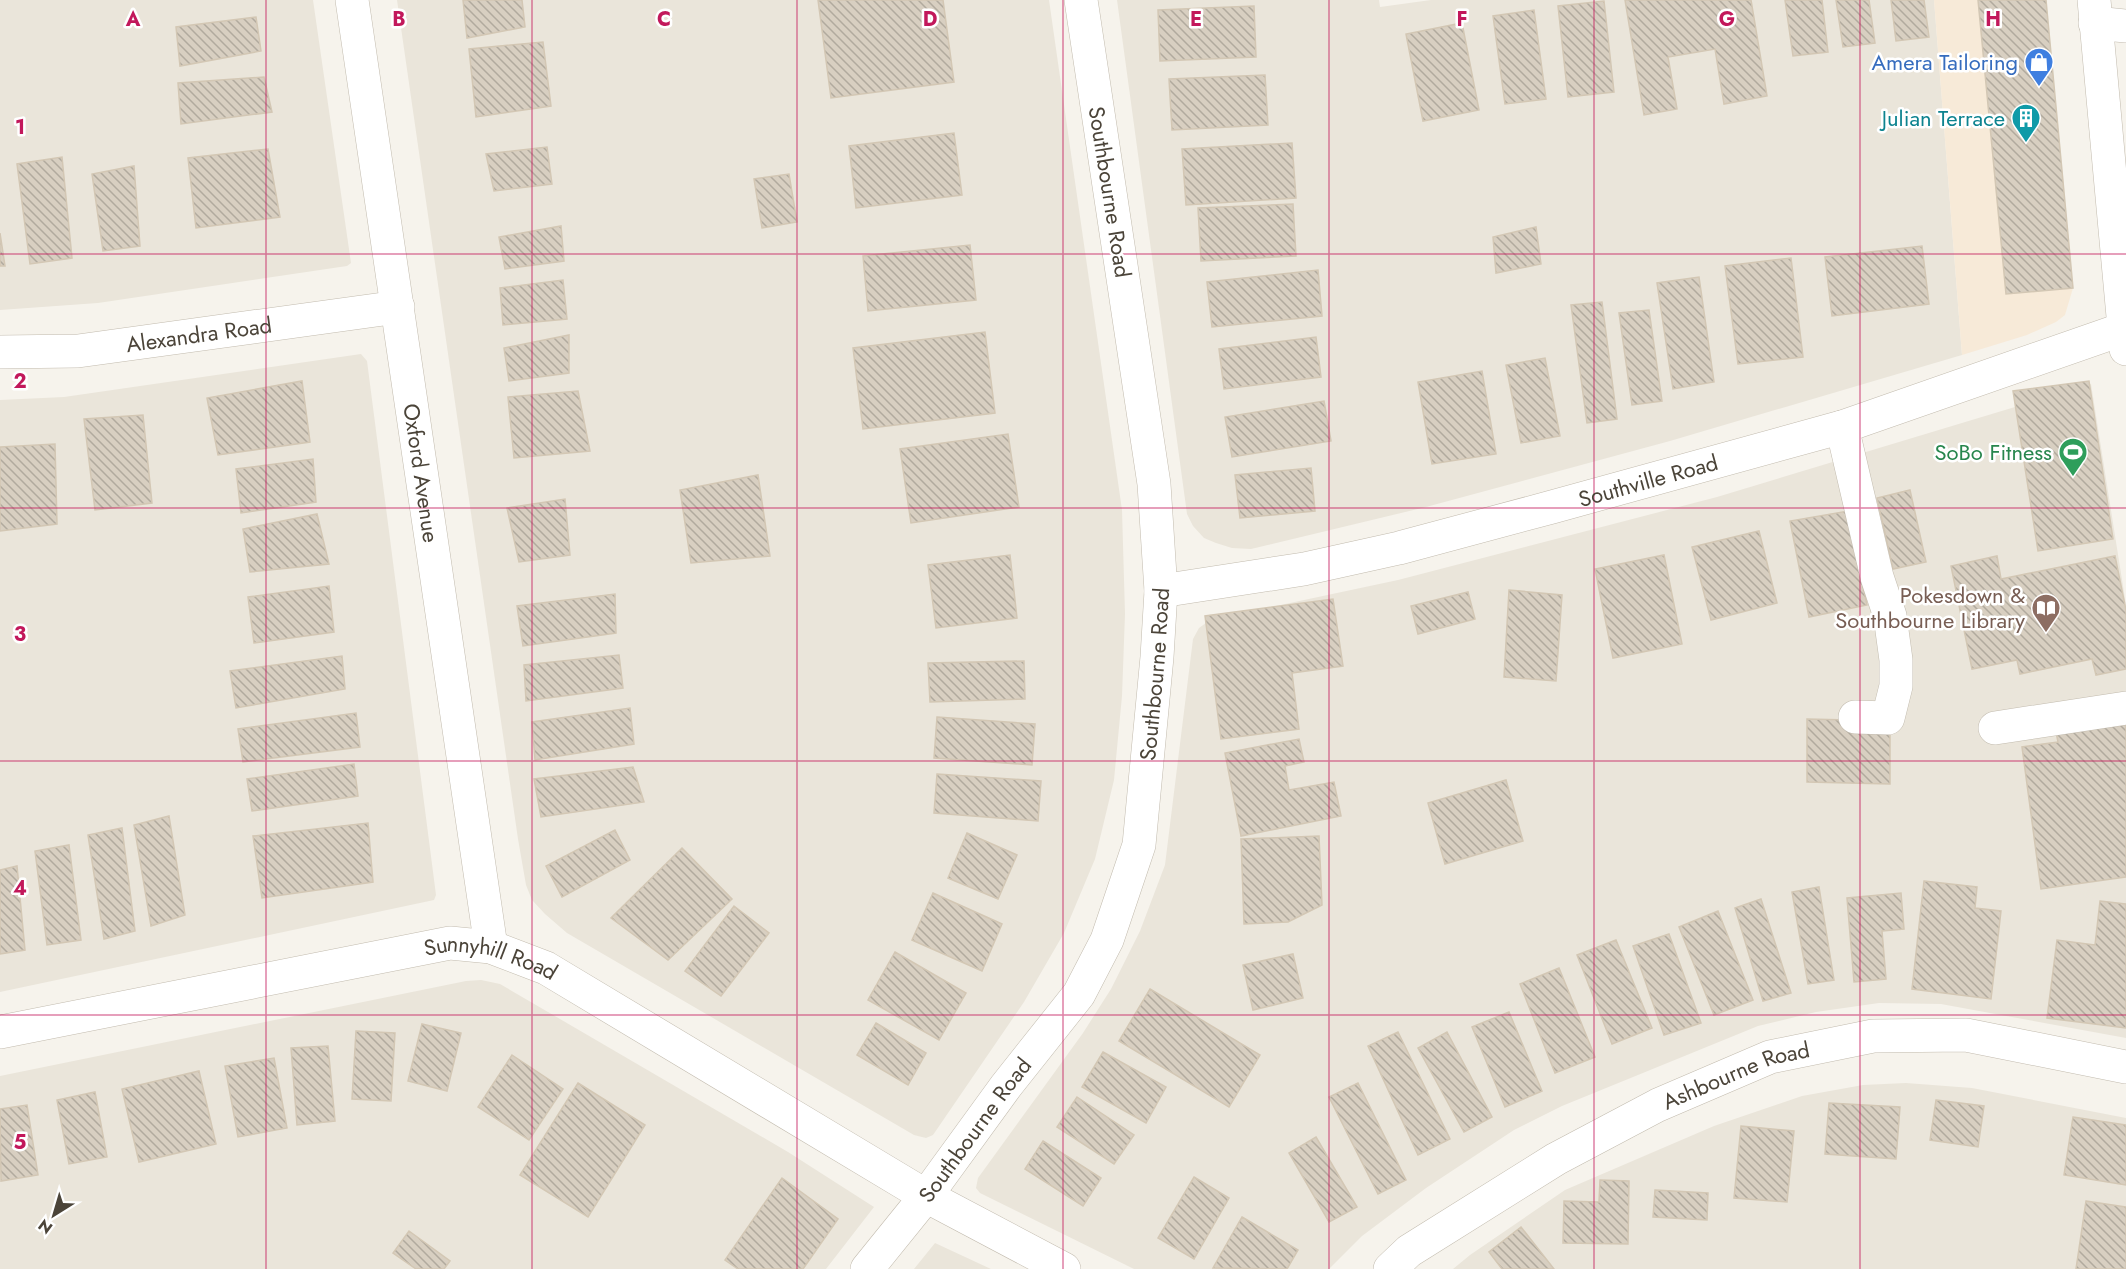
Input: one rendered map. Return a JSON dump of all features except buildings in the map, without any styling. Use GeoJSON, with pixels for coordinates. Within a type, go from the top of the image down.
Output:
{"type":"FeatureCollection","features":[{"type":"Feature","properties":{"kind":"street","name":"Oxford Avenue"},"geometry":{"type":"LineString","coordinates":[[352,0],[491,947]]}},
{"type":"Feature","properties":{"kind":"street","name":"Southbourne Road"},"geometry":{"type":"LineString","coordinates":[[867,1269],[926,1196],[1006,1086],[1078,994],[1107,940],[1139,844],[1161,591],[1154,484],[1081,0]]}},
{"type":"Feature","properties":{"kind":"street"},"geometry":{"type":"LineString","coordinates":[[2105,17],[2124,340]]}},
{"type":"Feature","properties":{"kind":"street","name":"Alexandra Road"},"geometry":{"type":"LineString","coordinates":[[0,352],[78,351],[398,307]]}},
{"type":"Feature","properties":{"kind":"street","name":"Southville Road"},"geometry":{"type":"LineString","coordinates":[[1161,591],[1304,569],[1399,548],[1842,427],[2124,340]]}},
{"type":"Feature","properties":{"kind":"street"},"geometry":{"type":"LineString","coordinates":[[1842,427],[1877,577],[1890,616],[1896,660],[1896,686],[1888,718],[1855,717]]}},
{"type":"Feature","properties":{"kind":"street"},"geometry":{"type":"LineString","coordinates":[[1995,728],[2126,708]]}},
{"type":"Feature","properties":{"kind":"street","name":"Sunnyhill Road"},"geometry":{"type":"LineString","coordinates":[[0,1032],[450,943],[491,947],[546,968],[926,1196],[1064,1269]]}},
{"type":"Feature","properties":{"kind":"street","name":"Ashbourne Road"},"geometry":{"type":"LineString","coordinates":[[1389,1269],[1409,1251],[1556,1159],[1658,1105],[1770,1057],[1873,1036],[1966,1035],[2126,1067]]}},
{"type":"Feature","properties":{"kind":"shaded area"},"geometry":{"type":"Polygon","coordinates":[[[0,0],[313,0],[351,263],[347,266],[98,303],[0,310],[0,0]]]}},
{"type":"Feature","properties":{"kind":"shaded area"},"geometry":{"type":"Polygon","coordinates":[[[397,0],[1049,0],[1122,510],[1125,614],[1122,696],[1114,780],[1095,859],[1064,933],[1024,1002],[933,1135],[926,1138],[914,1135],[567,933],[532,900],[526,885],[518,839],[397,0]]]}},
{"type":"Feature","properties":{"kind":"shaded area"},"geometry":{"type":"Polygon","coordinates":[[[1117,0],[1379,0],[1380,7],[1431,0],[1934,0],[1962,355],[1670,441],[1426,507],[1251,549],[1232,548],[1204,538],[1193,526],[1187,514],[1117,0]]]}},
{"type":"Feature","properties":{"kind":"shaded area"},"geometry":{"type":"Polygon","coordinates":[[[1934,0],[2046,0],[2073,288],[2065,315],[2056,322],[2027,335],[1962,355],[1934,0]]]}},
{"type":"Feature","properties":{"kind":"shaded area"},"geometry":{"type":"Polygon","coordinates":[[[361,354],[367,361],[436,895],[434,900],[0,992],[0,400],[64,397],[361,354]]]}},
{"type":"Feature","properties":{"kind":"shaded area"},"geometry":{"type":"Polygon","coordinates":[[[2091,384],[2126,605],[2126,1038],[1941,1004],[1879,1003],[1816,1012],[1758,1026],[1562,1106],[1514,1130],[1426,1188],[1362,1236],[1329,1269],[1134,1269],[980,1193],[976,1188],[978,1178],[1083,1033],[1111,989],[1140,931],[1165,865],[1193,639],[1199,628],[1210,620],[1398,580],[1717,497],[2091,384]]]}},
{"type":"Feature","properties":{"kind":"shaded area"},"geometry":{"type":"Polygon","coordinates":[[[481,980],[500,984],[788,1152],[874,1207],[826,1269],[0,1269],[0,1076],[466,981],[481,980]]]}},
{"type":"Feature","properties":{"kind":"shaded area"},"geometry":{"type":"Polygon","coordinates":[[[1906,1083],[1972,1088],[2126,1118],[2126,1269],[1453,1269],[1565,1190],[1714,1126],[1802,1096],[1863,1085],[1906,1083]]]}},
{"type":"Feature","properties":{"kind":"shaded area"},"geometry":{"type":"Polygon","coordinates":[[[935,1243],[991,1269],[914,1269],[935,1243]]]}},
{"type":"Feature","properties":{"kind":"place","name":"Amera Tailoring"},"geometry":{"type":"Point","coordinates":[2039,88]}},
{"type":"Feature","properties":{"kind":"place","name":"Julian Terrace"},"geometry":{"type":"Point","coordinates":[2026,144]}},
{"type":"Feature","properties":{"kind":"place","name":"SoBo Fitness"},"geometry":{"type":"Point","coordinates":[2073,478]}},
{"type":"Feature","properties":{"kind":"place","name":"Pokesdown & Southbourne Library"},"geometry":{"type":"Point","coordinates":[2046,634]}}]}
